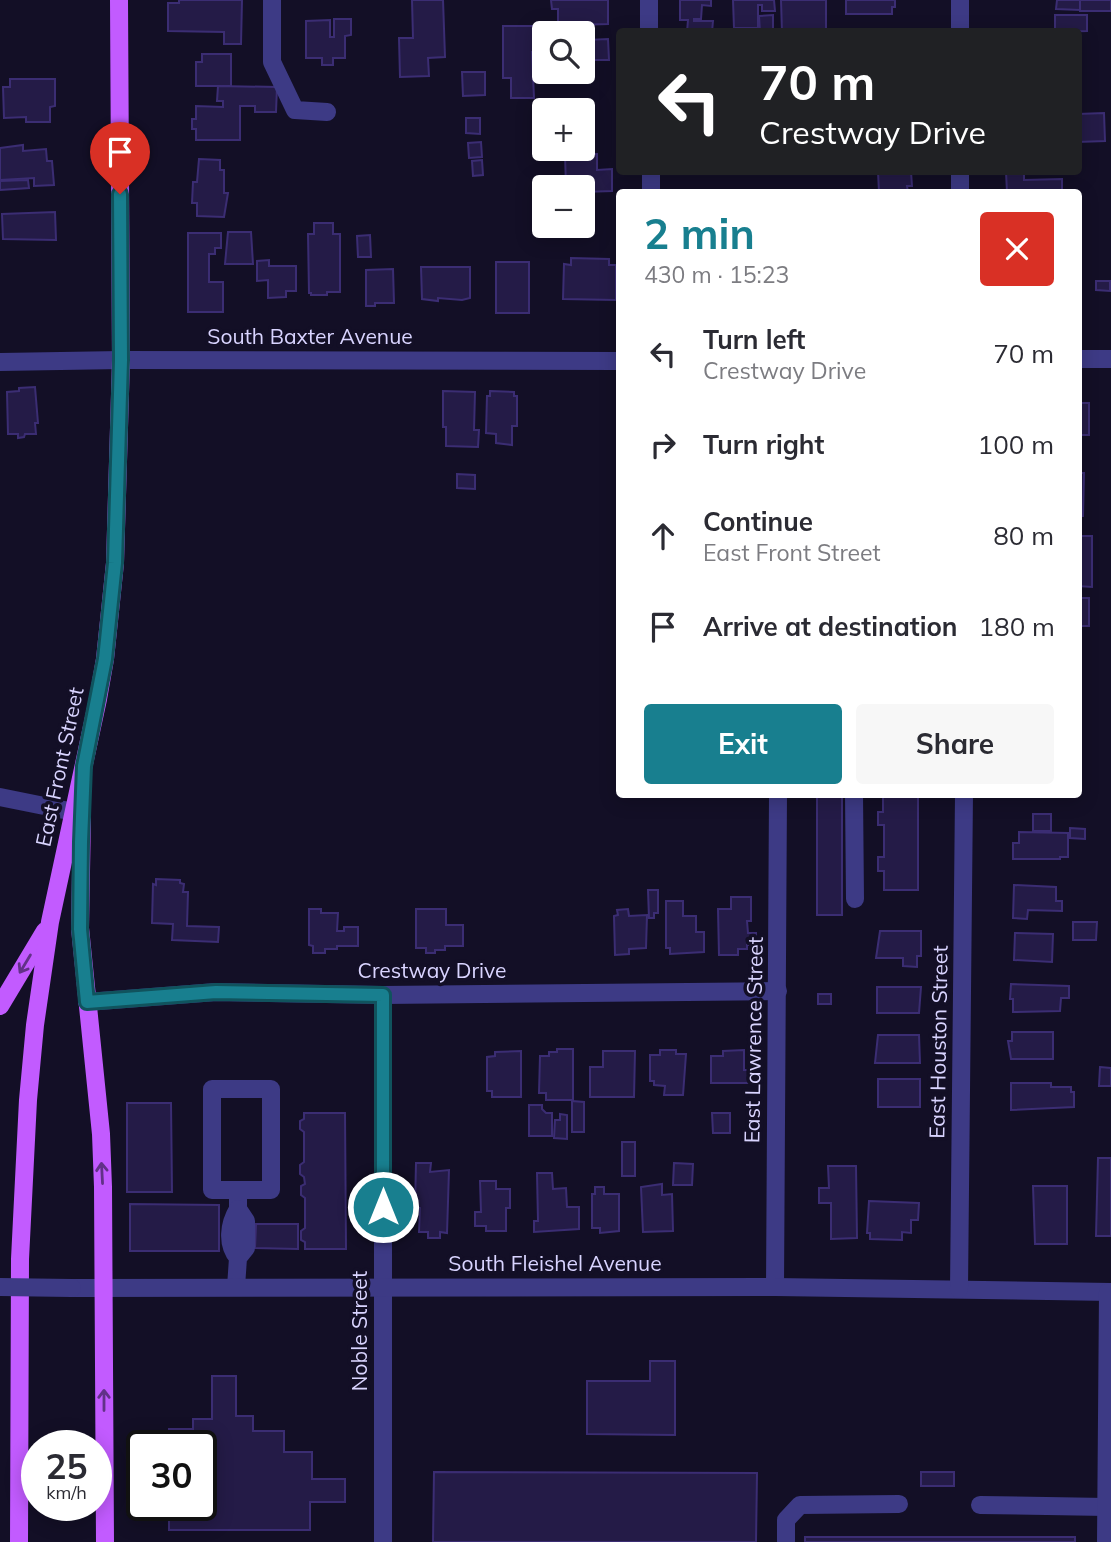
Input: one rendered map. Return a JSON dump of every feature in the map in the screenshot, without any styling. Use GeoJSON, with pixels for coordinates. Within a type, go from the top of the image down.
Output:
{"type":"FeatureCollection","features":[{"type":"Feature","properties":{"kind":"main road","name":"East Front Street"},"geometry":{"type":"LineString","coordinates":[[19,1542],[20,1259],[23,1171],[34,1038],[50,922],[105,659],[115,563],[121,360],[119,0]]}},
{"type":"Feature","properties":{"kind":"main road"},"geometry":{"type":"LineString","coordinates":[[84,766],[80,917],[100,1134],[104,1288],[105,1542]]}},
{"type":"Feature","properties":{"kind":"main road"},"geometry":{"type":"LineString","coordinates":[[0,1006],[50,922]]}},
{"type":"Feature","properties":{"kind":"street"},"geometry":{"type":"LineString","coordinates":[[272,0],[272,62],[295,110],[327,112]]}},
{"type":"Feature","properties":{"kind":"street"},"geometry":{"type":"LineString","coordinates":[[649,0],[649,28]]}},
{"type":"Feature","properties":{"kind":"street"},"geometry":{"type":"LineString","coordinates":[[960,0],[960,28]]}},
{"type":"Feature","properties":{"kind":"street"},"geometry":{"type":"LineString","coordinates":[[1082,359],[1111,359]]}},
{"type":"Feature","properties":{"kind":"street","name":"South Baxter Avenue"},"geometry":{"type":"LineString","coordinates":[[0,362],[616,361]]}},
{"type":"Feature","properties":{"kind":"street"},"geometry":{"type":"LineString","coordinates":[[0,797],[74,812]]}},
{"type":"Feature","properties":{"kind":"street","name":"East Lawrence Street"},"geometry":{"type":"LineString","coordinates":[[775,1287],[778,798]]}},
{"type":"Feature","properties":{"kind":"street"},"geometry":{"type":"LineString","coordinates":[[854,798],[855,899]]}},
{"type":"Feature","properties":{"kind":"street","name":"East Houston Street"},"geometry":{"type":"LineString","coordinates":[[959,1289],[964,798]]}},
{"type":"Feature","properties":{"kind":"street","name":"Crestway Drive"},"geometry":{"type":"LineString","coordinates":[[87,1002],[216,992],[383,995],[778,992]]}},
{"type":"Feature","properties":{"kind":"street","name":"Noble Street"},"geometry":{"type":"LineString","coordinates":[[383,995],[383,1542]]}},
{"type":"Feature","properties":{"kind":"street"},"geometry":{"type":"LineString","coordinates":[[212,1089],[271,1089],[271,1190],[238,1190],[212,1190],[212,1089]]}},
{"type":"Feature","properties":{"kind":"street"},"geometry":{"type":"LineString","coordinates":[[236,1287],[237,1258],[246,1248],[246,1221],[238,1209],[238,1190]]}},
{"type":"Feature","properties":{"kind":"street","name":"South Fleishel Avenue"},"geometry":{"type":"LineString","coordinates":[[0,1287],[775,1287],[1110,1292]]}},
{"type":"Feature","properties":{"kind":"street"},"geometry":{"type":"LineString","coordinates":[[1106,1542],[1110,1292]]}},
{"type":"Feature","properties":{"kind":"street"},"geometry":{"type":"LineString","coordinates":[[786,1542],[786,1520],[800,1505],[900,1504]]}},
{"type":"Feature","properties":{"kind":"street"},"geometry":{"type":"LineString","coordinates":[[980,1505],[1107,1507]]}},
{"type":"Feature","properties":{"kind":"building"},"geometry":{"type":"Polygon","coordinates":[[[179,0],[242,0],[241,44],[224,44],[224,32],[168,31],[168,3],[179,3],[179,0]]]}},
{"type":"Feature","properties":{"kind":"building"},"geometry":{"type":"Polygon","coordinates":[[[412,0],[443,0],[445,57],[428,58],[429,76],[400,77],[399,38],[413,38],[412,0]]]}},
{"type":"Feature","properties":{"kind":"building"},"geometry":{"type":"Polygon","coordinates":[[[551,0],[608,0],[608,24],[595,24],[595,21],[558,21],[558,9],[552,9],[551,0]]]}},
{"type":"Feature","properties":{"kind":"building"},"geometry":{"type":"Polygon","coordinates":[[[680,0],[711,0],[711,6],[702,5],[701,19],[694,21],[713,21],[712,28],[687,28],[688,20],[680,20],[680,0]]]}},
{"type":"Feature","properties":{"kind":"building"},"geometry":{"type":"Polygon","coordinates":[[[733,0],[774,0],[775,11],[762,11],[762,5],[758,5],[758,28],[734,28],[733,0]]]}},
{"type":"Feature","properties":{"kind":"building"},"geometry":{"type":"Polygon","coordinates":[[[781,0],[826,0],[826,28],[782,28],[781,0]]]}},
{"type":"Feature","properties":{"kind":"building"},"geometry":{"type":"Polygon","coordinates":[[[846,0],[895,0],[895,7],[892,7],[892,14],[846,14],[846,0]]]}},
{"type":"Feature","properties":{"kind":"building"},"geometry":{"type":"Polygon","coordinates":[[[1057,0],[1080,0],[1080,10],[1056,9],[1057,0]]]}},
{"type":"Feature","properties":{"kind":"building"},"geometry":{"type":"Polygon","coordinates":[[[1080,0],[1111,0],[1111,11],[1080,11],[1080,0]]]}},
{"type":"Feature","properties":{"kind":"building"},"geometry":{"type":"Polygon","coordinates":[[[773,15],[773,28],[760,28],[759,16],[773,15]]]}},
{"type":"Feature","properties":{"kind":"building"},"geometry":{"type":"Polygon","coordinates":[[[1055,15],[1087,15],[1087,31],[1082,31],[1082,28],[1055,28],[1055,15]]]}},
{"type":"Feature","properties":{"kind":"building"},"geometry":{"type":"Polygon","coordinates":[[[334,19],[351,19],[351,35],[345,36],[345,58],[333,58],[333,65],[322,65],[322,58],[306,58],[306,21],[330,20],[330,37],[334,37],[334,19]]]}},
{"type":"Feature","properties":{"kind":"building"},"geometry":{"type":"Polygon","coordinates":[[[503,26],[532,26],[534,98],[511,98],[511,78],[503,78],[503,26]]]}},
{"type":"Feature","properties":{"kind":"building"},"geometry":{"type":"Polygon","coordinates":[[[608,39],[609,60],[595,60],[595,40],[608,39]]]}},
{"type":"Feature","properties":{"kind":"building"},"geometry":{"type":"Polygon","coordinates":[[[202,54],[231,54],[231,86],[196,86],[196,62],[202,62],[202,54]]]}},
{"type":"Feature","properties":{"kind":"building"},"geometry":{"type":"Polygon","coordinates":[[[462,72],[485,72],[485,95],[463,96],[462,72]]]}},
{"type":"Feature","properties":{"kind":"building"},"geometry":{"type":"Polygon","coordinates":[[[10,79],[55,79],[55,106],[50,107],[50,122],[26,122],[26,117],[4,118],[3,87],[10,87],[10,79]]]}},
{"type":"Feature","properties":{"kind":"building"},"geometry":{"type":"Polygon","coordinates":[[[218,86],[277,87],[276,112],[255,112],[255,106],[240,106],[240,140],[196,140],[192,119],[196,119],[196,106],[223,107],[223,101],[217,101],[218,86]]]}},
{"type":"Feature","properties":{"kind":"building"},"geometry":{"type":"Polygon","coordinates":[[[1104,113],[1105,141],[1082,142],[1082,114],[1104,113]]]}},
{"type":"Feature","properties":{"kind":"building"},"geometry":{"type":"Polygon","coordinates":[[[466,118],[480,118],[480,134],[466,133],[466,118]]]}},
{"type":"Feature","properties":{"kind":"building"},"geometry":{"type":"Polygon","coordinates":[[[481,142],[482,157],[469,158],[468,143],[481,142]]]}},
{"type":"Feature","properties":{"kind":"building"},"geometry":{"type":"Polygon","coordinates":[[[23,145],[23,151],[46,149],[47,161],[52,161],[54,185],[34,186],[34,178],[0,180],[0,148],[23,145]]]}},
{"type":"Feature","properties":{"kind":"building"},"geometry":{"type":"Polygon","coordinates":[[[595,154],[597,170],[612,169],[612,191],[595,192],[595,175],[566,175],[565,161],[595,161],[595,154]]]}},
{"type":"Feature","properties":{"kind":"building"},"geometry":{"type":"Polygon","coordinates":[[[199,159],[220,160],[220,170],[224,170],[224,193],[228,193],[224,217],[197,216],[197,203],[192,203],[193,182],[197,182],[199,159]]]}},
{"type":"Feature","properties":{"kind":"building"},"geometry":{"type":"Polygon","coordinates":[[[482,160],[483,175],[473,176],[472,161],[482,160]]]}},
{"type":"Feature","properties":{"kind":"building"},"geometry":{"type":"Polygon","coordinates":[[[878,175],[911,175],[912,186],[907,186],[908,189],[879,189],[878,175]]]}},
{"type":"Feature","properties":{"kind":"building"},"geometry":{"type":"Polygon","coordinates":[[[1006,175],[1024,175],[1024,180],[1062,179],[1062,189],[1007,189],[1006,175]]]}},
{"type":"Feature","properties":{"kind":"building"},"geometry":{"type":"Polygon","coordinates":[[[28,180],[29,188],[0,190],[0,181],[28,180]]]}},
{"type":"Feature","properties":{"kind":"building"},"geometry":{"type":"Polygon","coordinates":[[[55,212],[56,240],[3,239],[2,214],[55,212]]]}},
{"type":"Feature","properties":{"kind":"building"},"geometry":{"type":"Polygon","coordinates":[[[314,223],[333,223],[333,234],[340,234],[340,292],[327,292],[327,295],[309,293],[308,234],[314,234],[314,223]]]}},
{"type":"Feature","properties":{"kind":"building"},"geometry":{"type":"Polygon","coordinates":[[[228,232],[251,232],[253,264],[225,264],[228,232]]]}},
{"type":"Feature","properties":{"kind":"building"},"geometry":{"type":"Polygon","coordinates":[[[188,233],[221,233],[221,248],[215,248],[215,254],[209,254],[209,282],[223,282],[223,312],[188,312],[188,233]]]}},
{"type":"Feature","properties":{"kind":"building"},"geometry":{"type":"Polygon","coordinates":[[[370,235],[371,257],[358,257],[357,236],[370,235]]]}},
{"type":"Feature","properties":{"kind":"building"},"geometry":{"type":"Polygon","coordinates":[[[571,258],[609,259],[609,265],[616,265],[616,300],[563,299],[564,264],[571,265],[571,258]]]}},
{"type":"Feature","properties":{"kind":"building"},"geometry":{"type":"Polygon","coordinates":[[[269,260],[269,266],[296,266],[296,291],[286,291],[286,297],[268,298],[268,280],[257,281],[257,261],[269,260]]]}},
{"type":"Feature","properties":{"kind":"building"},"geometry":{"type":"Polygon","coordinates":[[[496,262],[529,262],[529,313],[496,313],[496,262]]]}},
{"type":"Feature","properties":{"kind":"building"},"geometry":{"type":"Polygon","coordinates":[[[421,267],[470,267],[470,298],[438,298],[438,301],[422,299],[421,267]]]}},
{"type":"Feature","properties":{"kind":"building"},"geometry":{"type":"Polygon","coordinates":[[[393,269],[394,303],[366,306],[366,270],[393,269]]]}},
{"type":"Feature","properties":{"kind":"building"},"geometry":{"type":"Polygon","coordinates":[[[1096,281],[1110,281],[1110,291],[1096,290],[1096,281]]]}},
{"type":"Feature","properties":{"kind":"building"},"geometry":{"type":"Polygon","coordinates":[[[35,387],[38,423],[35,423],[36,434],[25,434],[24,437],[18,438],[18,434],[8,434],[7,392],[35,387]]]}},
{"type":"Feature","properties":{"kind":"building"},"geometry":{"type":"Polygon","coordinates":[[[443,391],[475,392],[474,430],[479,430],[478,447],[446,446],[443,391]]]}},
{"type":"Feature","properties":{"kind":"building"},"geometry":{"type":"Polygon","coordinates":[[[490,391],[514,392],[514,396],[517,396],[517,426],[512,426],[512,445],[496,443],[496,434],[486,433],[487,396],[490,396],[490,391]]]}},
{"type":"Feature","properties":{"kind":"building"},"geometry":{"type":"Polygon","coordinates":[[[1082,403],[1089,403],[1089,435],[1082,435],[1082,403]]]}},
{"type":"Feature","properties":{"kind":"building"},"geometry":{"type":"Polygon","coordinates":[[[1082,473],[1084,473],[1083,516],[1082,473]]]}},
{"type":"Feature","properties":{"kind":"building"},"geometry":{"type":"Polygon","coordinates":[[[457,474],[475,475],[475,489],[457,488],[457,474]]]}},
{"type":"Feature","properties":{"kind":"building"},"geometry":{"type":"Polygon","coordinates":[[[1082,536],[1092,536],[1092,587],[1082,586],[1082,536]]]}},
{"type":"Feature","properties":{"kind":"building"},"geometry":{"type":"Polygon","coordinates":[[[1082,598],[1089,598],[1089,626],[1082,626],[1082,598]]]}},
{"type":"Feature","properties":{"kind":"building"},"geometry":{"type":"Polygon","coordinates":[[[817,798],[842,798],[842,915],[817,915],[817,798]]]}},
{"type":"Feature","properties":{"kind":"building"},"geometry":{"type":"Polygon","coordinates":[[[883,798],[918,798],[918,890],[884,890],[884,871],[878,871],[878,857],[884,857],[884,825],[878,825],[878,812],[883,812],[883,798]]]}},
{"type":"Feature","properties":{"kind":"building"},"geometry":{"type":"Polygon","coordinates":[[[1033,814],[1051,814],[1051,831],[1033,831],[1033,814]]]}},
{"type":"Feature","properties":{"kind":"building"},"geometry":{"type":"Polygon","coordinates":[[[1070,828],[1085,829],[1085,839],[1070,838],[1070,828]]]}},
{"type":"Feature","properties":{"kind":"building"},"geometry":{"type":"Polygon","coordinates":[[[1019,832],[1068,833],[1068,857],[1013,859],[1013,843],[1019,843],[1019,832]]]}},
{"type":"Feature","properties":{"kind":"building"},"geometry":{"type":"Polygon","coordinates":[[[156,879],[180,880],[180,883],[184,884],[183,892],[188,892],[187,926],[219,927],[218,942],[172,940],[173,924],[152,923],[153,884],[156,885],[156,879]]]}},
{"type":"Feature","properties":{"kind":"building"},"geometry":{"type":"Polygon","coordinates":[[[1014,885],[1056,887],[1056,901],[1062,901],[1062,911],[1028,910],[1027,919],[1013,918],[1014,885]]]}},
{"type":"Feature","properties":{"kind":"building"},"geometry":{"type":"Polygon","coordinates":[[[648,890],[658,890],[658,913],[654,913],[654,918],[649,918],[648,890]]]}},
{"type":"Feature","properties":{"kind":"building"},"geometry":{"type":"Polygon","coordinates":[[[731,897],[751,897],[748,933],[756,933],[756,945],[738,949],[738,955],[719,955],[718,909],[731,909],[731,897]]]}},
{"type":"Feature","properties":{"kind":"building"},"geometry":{"type":"Polygon","coordinates":[[[666,901],[683,901],[683,916],[696,916],[696,932],[704,932],[704,952],[670,954],[670,948],[666,948],[666,901]]]}},
{"type":"Feature","properties":{"kind":"building"},"geometry":{"type":"Polygon","coordinates":[[[309,909],[321,909],[321,913],[338,913],[337,931],[344,931],[344,927],[358,927],[358,946],[337,946],[337,949],[325,949],[325,953],[313,953],[313,946],[309,945],[309,909]]]}},
{"type":"Feature","properties":{"kind":"building"},"geometry":{"type":"Polygon","coordinates":[[[416,909],[446,909],[446,925],[463,925],[463,946],[445,946],[445,950],[435,950],[435,953],[426,953],[426,948],[416,948],[416,909]]]}},
{"type":"Feature","properties":{"kind":"building"},"geometry":{"type":"Polygon","coordinates":[[[628,909],[629,916],[647,915],[646,948],[629,949],[629,954],[615,955],[614,916],[618,915],[617,910],[628,909]]]}},
{"type":"Feature","properties":{"kind":"building"},"geometry":{"type":"Polygon","coordinates":[[[1073,922],[1097,922],[1096,940],[1073,940],[1073,922]]]}},
{"type":"Feature","properties":{"kind":"building"},"geometry":{"type":"Polygon","coordinates":[[[880,931],[921,931],[921,956],[917,956],[917,967],[903,966],[903,958],[876,958],[880,931]]]}},
{"type":"Feature","properties":{"kind":"building"},"geometry":{"type":"Polygon","coordinates":[[[1015,933],[1053,934],[1052,962],[1014,960],[1015,933]]]}},
{"type":"Feature","properties":{"kind":"building"},"geometry":{"type":"Polygon","coordinates":[[[1011,984],[1069,986],[1069,998],[1061,998],[1060,1011],[1013,1012],[1011,984]]]}},
{"type":"Feature","properties":{"kind":"building"},"geometry":{"type":"Polygon","coordinates":[[[877,987],[921,987],[919,1013],[877,1013],[877,987]]]}},
{"type":"Feature","properties":{"kind":"building"},"geometry":{"type":"Polygon","coordinates":[[[818,994],[831,994],[831,1004],[818,1004],[818,994]]]}},
{"type":"Feature","properties":{"kind":"building"},"geometry":{"type":"Polygon","coordinates":[[[1012,1032],[1053,1032],[1053,1059],[1011,1059],[1008,1041],[1012,1041],[1012,1032]]]}},
{"type":"Feature","properties":{"kind":"building"},"geometry":{"type":"Polygon","coordinates":[[[878,1035],[919,1035],[920,1063],[875,1063],[878,1035]]]}},
{"type":"Feature","properties":{"kind":"building"},"geometry":{"type":"Polygon","coordinates":[[[557,1049],[573,1049],[573,1100],[546,1100],[546,1093],[539,1093],[540,1056],[549,1056],[549,1052],[557,1052],[557,1049]]]}},
{"type":"Feature","properties":{"kind":"building"},"geometry":{"type":"Polygon","coordinates":[[[660,1050],[676,1050],[676,1054],[686,1054],[683,1095],[664,1095],[665,1086],[654,1085],[654,1081],[650,1081],[650,1055],[660,1055],[660,1050]]]}},
{"type":"Feature","properties":{"kind":"building"},"geometry":{"type":"Polygon","coordinates":[[[744,1050],[744,1070],[748,1070],[748,1083],[711,1083],[711,1056],[723,1056],[723,1051],[744,1050]]]}},
{"type":"Feature","properties":{"kind":"building"},"geometry":{"type":"Polygon","coordinates":[[[521,1051],[521,1097],[492,1097],[492,1091],[487,1091],[487,1057],[495,1056],[495,1052],[521,1051]]]}},
{"type":"Feature","properties":{"kind":"building"},"geometry":{"type":"Polygon","coordinates":[[[603,1051],[635,1051],[634,1097],[590,1097],[590,1067],[603,1067],[603,1051]]]}},
{"type":"Feature","properties":{"kind":"building"},"geometry":{"type":"Polygon","coordinates":[[[1100,1067],[1111,1068],[1111,1086],[1099,1086],[1100,1067]]]}},
{"type":"Feature","properties":{"kind":"building"},"geometry":{"type":"Polygon","coordinates":[[[878,1079],[920,1079],[920,1107],[878,1107],[878,1079]]]}},
{"type":"Feature","properties":{"kind":"building"},"geometry":{"type":"Polygon","coordinates":[[[1011,1083],[1051,1083],[1051,1087],[1071,1087],[1071,1092],[1074,1092],[1074,1107],[1011,1110],[1011,1083]]]}},
{"type":"Feature","properties":{"kind":"building"},"geometry":{"type":"Polygon","coordinates":[[[572,1101],[584,1102],[584,1132],[572,1132],[572,1101]]]}},
{"type":"Feature","properties":{"kind":"building"},"geometry":{"type":"Polygon","coordinates":[[[127,1103],[171,1103],[172,1192],[127,1192],[127,1103]]]}},
{"type":"Feature","properties":{"kind":"building"},"geometry":{"type":"Polygon","coordinates":[[[529,1105],[542,1105],[546,1113],[552,1113],[552,1136],[529,1136],[529,1105]]]}},
{"type":"Feature","properties":{"kind":"building"},"geometry":{"type":"Polygon","coordinates":[[[304,1113],[345,1113],[346,1249],[305,1249],[305,1242],[301,1240],[301,1231],[305,1228],[305,1198],[301,1195],[301,1186],[305,1184],[304,1177],[300,1174],[300,1165],[304,1162],[304,1132],[300,1129],[300,1121],[304,1119],[304,1113]]]}},
{"type":"Feature","properties":{"kind":"building"},"geometry":{"type":"Polygon","coordinates":[[[712,1113],[730,1113],[730,1133],[713,1133],[712,1113]]]}},
{"type":"Feature","properties":{"kind":"building"},"geometry":{"type":"Polygon","coordinates":[[[560,1114],[567,1115],[567,1139],[554,1138],[555,1120],[560,1120],[560,1114]]]}},
{"type":"Feature","properties":{"kind":"building"},"geometry":{"type":"Polygon","coordinates":[[[622,1142],[635,1142],[635,1176],[622,1176],[622,1142]]]}},
{"type":"Feature","properties":{"kind":"building"},"geometry":{"type":"Polygon","coordinates":[[[1098,1158],[1111,1158],[1111,1236],[1096,1236],[1098,1158]]]}},
{"type":"Feature","properties":{"kind":"building"},"geometry":{"type":"Polygon","coordinates":[[[416,1163],[431,1163],[430,1172],[449,1170],[447,1233],[440,1232],[440,1238],[428,1238],[428,1232],[419,1232],[420,1208],[415,1207],[416,1163]]]}},
{"type":"Feature","properties":{"kind":"building"},"geometry":{"type":"Polygon","coordinates":[[[674,1163],[693,1164],[692,1185],[673,1185],[674,1163]]]}},
{"type":"Feature","properties":{"kind":"building"},"geometry":{"type":"Polygon","coordinates":[[[828,1166],[856,1166],[857,1238],[831,1239],[831,1203],[819,1203],[819,1188],[829,1188],[828,1166]]]}},
{"type":"Feature","properties":{"kind":"building"},"geometry":{"type":"Polygon","coordinates":[[[537,1173],[552,1173],[553,1189],[566,1188],[567,1207],[579,1207],[579,1229],[534,1232],[534,1221],[538,1221],[537,1173]]]}},
{"type":"Feature","properties":{"kind":"building"},"geometry":{"type":"Polygon","coordinates":[[[480,1181],[496,1181],[496,1189],[510,1189],[510,1208],[506,1208],[506,1231],[486,1231],[486,1226],[475,1226],[475,1212],[481,1212],[480,1181]]]}},
{"type":"Feature","properties":{"kind":"building"},"geometry":{"type":"Polygon","coordinates":[[[662,1184],[662,1195],[672,1194],[673,1231],[643,1232],[641,1187],[662,1184]]]}},
{"type":"Feature","properties":{"kind":"building"},"geometry":{"type":"Polygon","coordinates":[[[1033,1186],[1067,1186],[1067,1244],[1035,1244],[1033,1186]]]}},
{"type":"Feature","properties":{"kind":"building"},"geometry":{"type":"Polygon","coordinates":[[[595,1187],[604,1187],[604,1194],[619,1194],[619,1231],[600,1233],[600,1228],[592,1228],[592,1194],[595,1194],[595,1187]]]}},
{"type":"Feature","properties":{"kind":"building"},"geometry":{"type":"Polygon","coordinates":[[[869,1201],[919,1203],[918,1220],[911,1220],[911,1233],[902,1232],[902,1240],[870,1239],[870,1233],[867,1233],[869,1201]]]}},
{"type":"Feature","properties":{"kind":"building"},"geometry":{"type":"Polygon","coordinates":[[[130,1204],[219,1205],[219,1251],[130,1251],[130,1204]]]}},
{"type":"Feature","properties":{"kind":"building"},"geometry":{"type":"Polygon","coordinates":[[[256,1224],[298,1224],[298,1249],[255,1248],[256,1224]]]}},
{"type":"Feature","properties":{"kind":"building"},"geometry":{"type":"Polygon","coordinates":[[[650,1361],[675,1361],[675,1435],[587,1434],[587,1381],[650,1381],[650,1361]]]}},
{"type":"Feature","properties":{"kind":"building"},"geometry":{"type":"Polygon","coordinates":[[[212,1376],[236,1376],[236,1416],[253,1416],[253,1431],[284,1431],[284,1452],[312,1452],[312,1479],[345,1479],[345,1502],[310,1502],[310,1530],[169,1530],[169,1521],[217,1521],[217,1430],[169,1430],[193,1429],[193,1419],[212,1419],[212,1376]]]}},
{"type":"Feature","properties":{"kind":"building"},"geometry":{"type":"Polygon","coordinates":[[[434,1472],[757,1473],[756,1542],[433,1542],[434,1472]]]}},
{"type":"Feature","properties":{"kind":"building"},"geometry":{"type":"Polygon","coordinates":[[[921,1472],[954,1472],[954,1486],[921,1486],[921,1472]]]}},
{"type":"Feature","properties":{"kind":"building"},"geometry":{"type":"Polygon","coordinates":[[[805,1537],[1075,1537],[1075,1542],[805,1542],[805,1537]]]}},
{"type":"Feature","properties":{"kind":"route"},"geometry":{"type":"LineString","coordinates":[[120,194],[121,360],[115,563],[105,659],[84,766],[79,893],[87,1002],[216,992],[383,995],[383,1207]]}}]}
